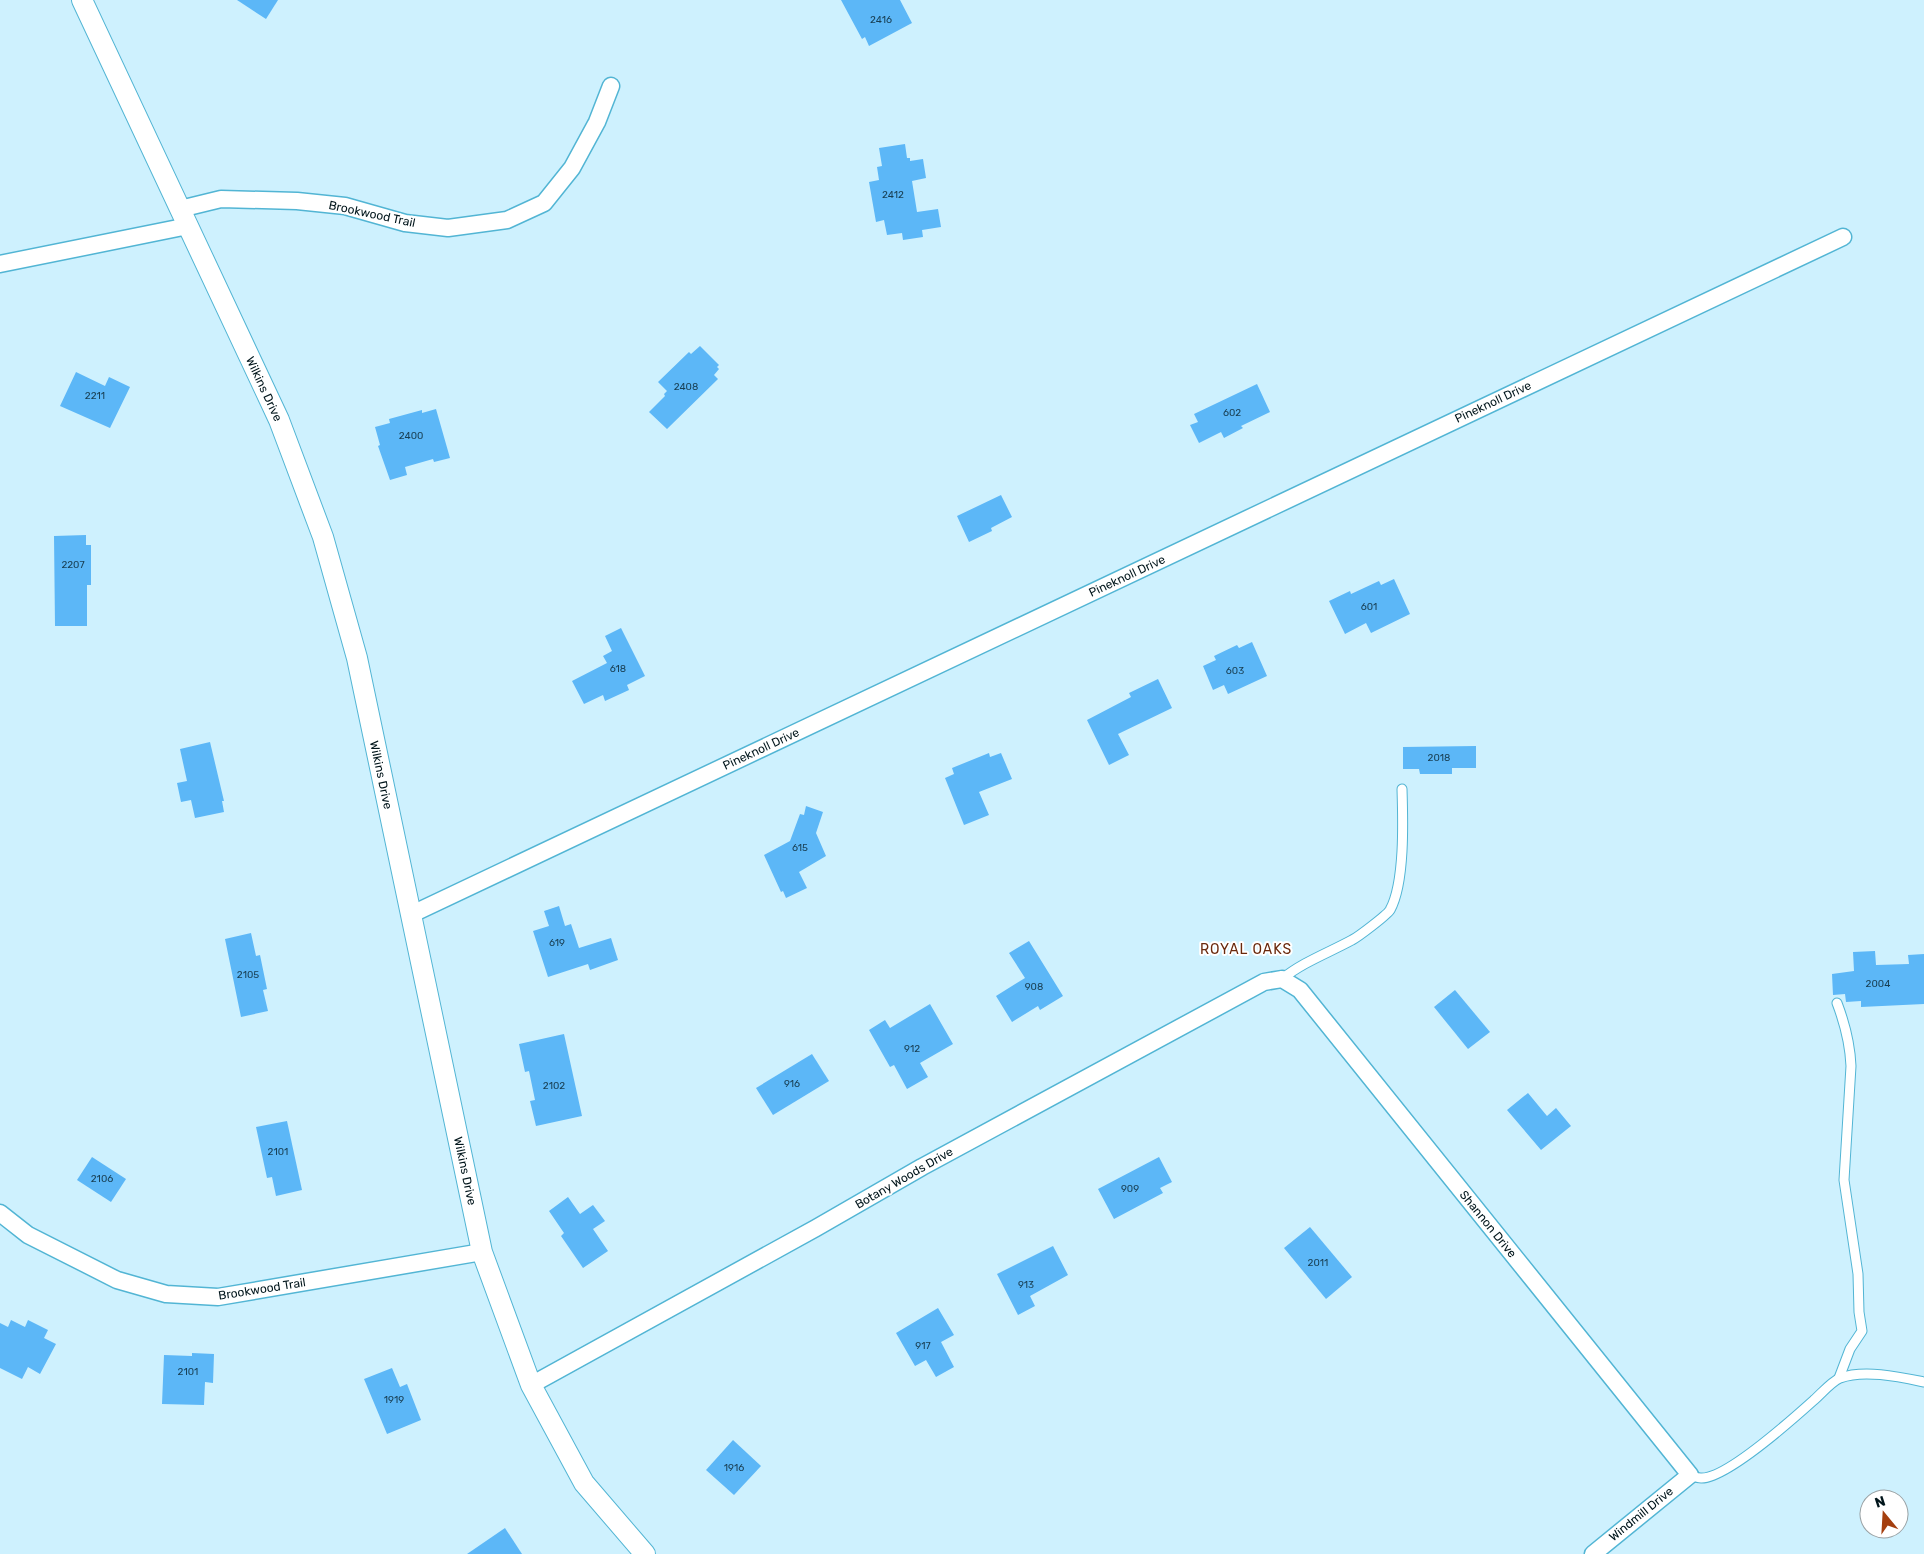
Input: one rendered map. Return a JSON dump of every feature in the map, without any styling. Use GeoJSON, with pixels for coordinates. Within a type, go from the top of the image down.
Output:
{"type":"FeatureCollection","features":[{"type":"Feature","properties":{"kind":"street","name":"Wilkins Drive"},"geometry":{"type":"LineString","coordinates":[[82,0],[279,420],[323,537],[357,658],[482,1252],[531,1385],[584,1483],[644,1554]]}},
{"type":"Feature","properties":{"kind":"street","name":"Brookwood Trail"},"geometry":{"type":"LineString","coordinates":[[0,264],[184,217],[221,199],[297,201],[345,206],[405,223],[448,228],[507,220],[544,203],[572,168],[597,122],[611,86]]}},
{"type":"Feature","properties":{"kind":"street","name":"Pineknoll Drive"},"geometry":{"type":"LineString","coordinates":[[410,914],[1843,237]]}},
{"type":"Feature","properties":{"kind":"street","name":"Botany Woods Drive"},"geometry":{"type":"LineString","coordinates":[[531,1385],[816,1228],[922,1166],[1264,982],[1282,979]]}},
{"type":"Feature","properties":{"kind":"street","name":"Shannon Drive"},"geometry":{"type":"LineString","coordinates":[[1282,979],[1300,990],[1690,1475]]}},
{"type":"Feature","properties":{"kind":"street","name":"Brookwood Trail"},"geometry":{"type":"LineString","coordinates":[[0,1212],[28,1234],[117,1280],[166,1294],[218,1297],[482,1252]]}},
{"type":"Feature","properties":{"kind":"street","name":"Windmill Drive"},"geometry":{"type":"LineString","coordinates":[[1593,1554],[1690,1475]]}},
{"type":"Feature","properties":{"kind":"lane"},"geometry":{"type":"LineString","coordinates":[[1282,979],[1294,970],[1354,939],[1390,910],[1397,888],[1403,836],[1402,789]]}},
{"type":"Feature","properties":{"kind":"lane"},"geometry":{"type":"LineString","coordinates":[[1690,1475],[1702,1478],[1716,1474],[1735,1464],[1797,1415],[1839,1378],[1850,1349],[1862,1331],[1858,1312],[1856,1255],[1844,1180],[1851,1066],[1850,1047],[1846,1028],[1837,1003]]}},
{"type":"Feature","properties":{"kind":"lane"},"geometry":{"type":"LineString","coordinates":[[1839,1378],[1867,1374],[1894,1376],[1924,1382]]}},
{"type":"Feature","properties":{"kind":"building"},"geometry":{"type":"Polygon","coordinates":[[[237,0],[278,0],[266,19],[237,0]]]}},
{"type":"Feature","properties":{"kind":"building"},"geometry":{"type":"Polygon","coordinates":[[[841,0],[900,0],[912,23],[869,46],[865,37],[862,39],[841,0]]]}},
{"type":"Feature","properties":{"kind":"building"},"geometry":{"type":"Polygon","coordinates":[[[905,144],[907,158],[910,158],[910,161],[923,159],[926,178],[912,181],[917,212],[938,209],[941,227],[922,230],[923,237],[903,240],[902,233],[887,235],[884,220],[876,222],[869,182],[879,180],[877,167],[882,166],[879,148],[905,144]]]}},
{"type":"Feature","properties":{"kind":"building"},"geometry":{"type":"Polygon","coordinates":[[[700,346],[719,365],[717,367],[719,369],[714,375],[718,379],[667,429],[649,412],[665,396],[664,394],[667,391],[658,382],[689,352],[691,354],[700,346]]]}},
{"type":"Feature","properties":{"kind":"building"},"geometry":{"type":"Polygon","coordinates":[[[76,372],[105,386],[109,377],[130,387],[110,428],[60,406],[76,372]]]}},
{"type":"Feature","properties":{"kind":"building"},"geometry":{"type":"Polygon","coordinates":[[[1257,384],[1270,412],[1241,426],[1243,428],[1224,438],[1221,432],[1199,443],[1190,425],[1198,422],[1194,414],[1257,384]]]}},
{"type":"Feature","properties":{"kind":"building"},"geometry":{"type":"Polygon","coordinates":[[[436,409],[450,458],[434,462],[433,459],[405,467],[407,475],[390,480],[378,446],[380,445],[375,427],[390,423],[389,419],[422,410],[422,413],[436,409]]]}},
{"type":"Feature","properties":{"kind":"building"},"geometry":{"type":"Polygon","coordinates":[[[1001,495],[1012,517],[991,528],[992,531],[969,542],[957,516],[1001,495]]]}},
{"type":"Feature","properties":{"kind":"building"},"geometry":{"type":"Polygon","coordinates":[[[86,535],[86,545],[91,545],[91,585],[87,585],[87,626],[55,626],[54,536],[86,535]]]}},
{"type":"Feature","properties":{"kind":"building"},"geometry":{"type":"Polygon","coordinates":[[[1394,579],[1410,614],[1371,633],[1366,623],[1345,634],[1329,601],[1350,591],[1351,594],[1379,581],[1381,585],[1394,579]]]}},
{"type":"Feature","properties":{"kind":"building"},"geometry":{"type":"Polygon","coordinates":[[[621,628],[645,676],[627,685],[629,690],[605,701],[603,695],[584,704],[572,681],[607,663],[603,656],[612,651],[605,636],[621,628]]]}},
{"type":"Feature","properties":{"kind":"building"},"geometry":{"type":"Polygon","coordinates":[[[1252,642],[1267,676],[1228,694],[1224,685],[1213,690],[1203,666],[1216,660],[1214,656],[1237,645],[1239,648],[1252,642]]]}},
{"type":"Feature","properties":{"kind":"building"},"geometry":{"type":"Polygon","coordinates":[[[1158,679],[1172,708],[1118,734],[1129,755],[1109,765],[1087,720],[1131,697],[1129,693],[1158,679]]]}},
{"type":"Feature","properties":{"kind":"building"},"geometry":{"type":"Polygon","coordinates":[[[210,742],[224,801],[222,801],[224,812],[195,818],[191,800],[181,802],[177,783],[187,781],[180,749],[210,742]]]}},
{"type":"Feature","properties":{"kind":"building"},"geometry":{"type":"Polygon","coordinates":[[[1476,746],[1476,768],[1452,768],[1452,774],[1420,774],[1419,769],[1403,769],[1403,747],[1476,746]]]}},
{"type":"Feature","properties":{"kind":"building"},"geometry":{"type":"Polygon","coordinates":[[[989,753],[990,757],[1001,753],[1012,779],[979,792],[989,815],[964,825],[945,778],[954,774],[952,768],[989,753]]]}},
{"type":"Feature","properties":{"kind":"building"},"geometry":{"type":"Polygon","coordinates":[[[806,806],[823,812],[816,833],[826,856],[799,872],[807,888],[786,898],[783,891],[781,892],[764,855],[790,841],[800,814],[804,815],[806,806]]]}},
{"type":"Feature","properties":{"kind":"building"},"geometry":{"type":"Polygon","coordinates":[[[559,906],[565,926],[571,924],[579,948],[611,938],[618,960],[590,970],[588,964],[548,977],[533,931],[549,926],[544,911],[559,906]]]}},
{"type":"Feature","properties":{"kind":"building"},"geometry":{"type":"Polygon","coordinates":[[[251,933],[256,956],[260,955],[267,989],[263,990],[268,1011],[241,1017],[225,939],[251,933]]]}},
{"type":"Feature","properties":{"kind":"building"},"geometry":{"type":"Polygon","coordinates":[[[1029,941],[1063,996],[1040,1010],[1038,1006],[1012,1022],[996,996],[1025,978],[1009,953],[1029,941]]]}},
{"type":"Feature","properties":{"kind":"building"},"geometry":{"type":"Polygon","coordinates":[[[1875,951],[1876,965],[1909,964],[1908,955],[1924,954],[1924,1004],[1861,1007],[1861,1001],[1846,1002],[1845,994],[1833,995],[1832,974],[1854,971],[1853,952],[1875,951]]]}},
{"type":"Feature","properties":{"kind":"building"},"geometry":{"type":"Polygon","coordinates":[[[1455,990],[1490,1032],[1468,1049],[1434,1007],[1455,990]]]}},
{"type":"Feature","properties":{"kind":"building"},"geometry":{"type":"Polygon","coordinates":[[[930,1004],[953,1044],[920,1063],[928,1077],[907,1089],[894,1065],[890,1067],[869,1030],[885,1020],[890,1028],[930,1004]]]}},
{"type":"Feature","properties":{"kind":"building"},"geometry":{"type":"Polygon","coordinates":[[[564,1034],[582,1116],[536,1126],[530,1101],[535,1100],[529,1071],[525,1072],[519,1044],[564,1034]]]}},
{"type":"Feature","properties":{"kind":"building"},"geometry":{"type":"Polygon","coordinates":[[[812,1054],[829,1081],[773,1115],[756,1088],[812,1054]]]}},
{"type":"Feature","properties":{"kind":"building"},"geometry":{"type":"Polygon","coordinates":[[[1528,1093],[1547,1116],[1556,1108],[1571,1126],[1541,1150],[1507,1110],[1528,1093]]]}},
{"type":"Feature","properties":{"kind":"building"},"geometry":{"type":"Polygon","coordinates":[[[287,1121],[302,1190],[276,1196],[272,1177],[267,1178],[256,1127],[287,1121]]]}},
{"type":"Feature","properties":{"kind":"building"},"geometry":{"type":"Polygon","coordinates":[[[92,1157],[126,1179],[111,1202],[77,1180],[92,1157]]]}},
{"type":"Feature","properties":{"kind":"building"},"geometry":{"type":"Polygon","coordinates":[[[1159,1157],[1172,1182],[1160,1188],[1163,1193],[1114,1219],[1098,1189],[1159,1157]]]}},
{"type":"Feature","properties":{"kind":"building"},"geometry":{"type":"Polygon","coordinates":[[[568,1197],[580,1214],[593,1205],[605,1221],[593,1229],[608,1251],[583,1268],[561,1236],[564,1233],[549,1211],[568,1197]]]}},
{"type":"Feature","properties":{"kind":"building"},"geometry":{"type":"Polygon","coordinates":[[[1310,1227],[1352,1277],[1326,1299],[1284,1248],[1310,1227]]]}},
{"type":"Feature","properties":{"kind":"building"},"geometry":{"type":"Polygon","coordinates":[[[1053,1246],[1068,1275],[1030,1296],[1035,1306],[1018,1315],[997,1274],[1053,1246]]]}},
{"type":"Feature","properties":{"kind":"building"},"geometry":{"type":"Polygon","coordinates":[[[938,1308],[954,1335],[941,1342],[954,1367],[936,1377],[926,1360],[915,1366],[896,1333],[938,1308]]]}},
{"type":"Feature","properties":{"kind":"building"},"geometry":{"type":"Polygon","coordinates":[[[11,1320],[25,1327],[28,1320],[48,1330],[44,1338],[56,1344],[40,1374],[28,1367],[22,1379],[0,1368],[0,1323],[8,1327],[11,1320]]]}},
{"type":"Feature","properties":{"kind":"building"},"geometry":{"type":"Polygon","coordinates":[[[192,1353],[214,1354],[213,1383],[205,1382],[204,1405],[162,1404],[164,1355],[192,1356],[192,1353]]]}},
{"type":"Feature","properties":{"kind":"building"},"geometry":{"type":"Polygon","coordinates":[[[392,1368],[400,1387],[407,1384],[421,1420],[387,1434],[364,1379],[392,1368]]]}},
{"type":"Feature","properties":{"kind":"building"},"geometry":{"type":"Polygon","coordinates":[[[733,1440],[761,1466],[734,1495],[706,1470],[733,1440]]]}},
{"type":"Feature","properties":{"kind":"building"},"geometry":{"type":"Polygon","coordinates":[[[505,1528],[522,1554],[467,1554],[505,1528]]]}},
{"type":"Feature","properties":{"kind":"district","name":"ROYAL OAKS"},"geometry":{"type":"Point","coordinates":[1246,949]}}]}
